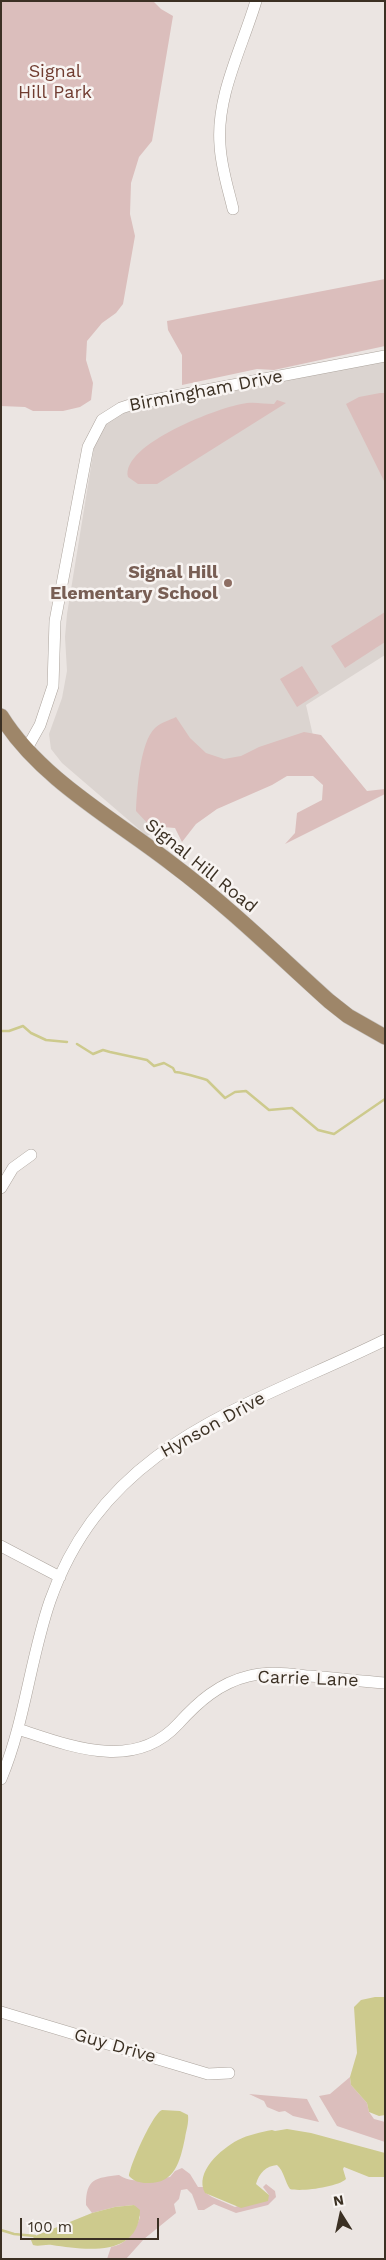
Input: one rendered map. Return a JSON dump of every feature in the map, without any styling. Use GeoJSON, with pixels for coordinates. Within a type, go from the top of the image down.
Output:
{"type":"FeatureCollection","features":[{"type":"Feature","properties":{"kind":"main road","name":"Signal Hill Road"},"geometry":{"type":"LineString","coordinates":[[1,716],[26,750],[57,778],[200,886],[329,1001],[348,1016],[385,1037]]}},
{"type":"Feature","properties":{"kind":"street"},"geometry":{"type":"LineString","coordinates":[[233,209],[222,163],[220,127],[225,96],[256,1]]}},
{"type":"Feature","properties":{"kind":"street","name":"Birmingham Drive"},"geometry":{"type":"LineString","coordinates":[[26,750],[43,717],[53,686],[55,621],[88,447],[95,430],[102,420],[110,414],[133,404],[385,356]]}},
{"type":"Feature","properties":{"kind":"street"},"geometry":{"type":"LineString","coordinates":[[1,1188],[13,1168],[31,1155]]}},
{"type":"Feature","properties":{"kind":"street","name":"Hynson Drive"},"geometry":{"type":"LineString","coordinates":[[1,1779],[18,1729],[44,1622],[60,1577],[71,1554],[96,1515],[128,1480],[158,1454],[221,1416],[385,1340]]}},
{"type":"Feature","properties":{"kind":"street"},"geometry":{"type":"LineString","coordinates":[[1,1546],[60,1577]]}},
{"type":"Feature","properties":{"kind":"street","name":"Carrie Lane"},"geometry":{"type":"LineString","coordinates":[[18,1729],[77,1748],[96,1752],[126,1751],[150,1745],[159,1740],[169,1733],[202,1699],[219,1688],[249,1676],[279,1674],[385,1683]]}},
{"type":"Feature","properties":{"kind":"street","name":"Guy Drive"},"geometry":{"type":"LineString","coordinates":[[1,2012],[208,2074],[229,2073]]}},
{"type":"Feature","properties":{"kind":"shaded area","name":"Signal Hill Elementary School"},"geometry":{"type":"Polygon","coordinates":[[[385,361],[385,655],[306,705],[314,740],[147,836],[62,763],[51,749],[49,734],[62,698],[67,671],[65,637],[67,614],[95,442],[108,420],[122,413],[385,361]]]}},
{"type":"Feature","properties":{"kind":"shaded area"},"geometry":{"type":"Polygon","coordinates":[[[385,1997],[385,2115],[379,2116],[369,2112],[367,2103],[351,2085],[350,2077],[357,2053],[354,2007],[361,2000],[385,1997]]]}},
{"type":"Feature","properties":{"kind":"shaded area"},"geometry":{"type":"Polygon","coordinates":[[[162,2110],[180,2111],[188,2115],[188,2124],[181,2155],[175,2170],[170,2176],[156,2182],[142,2183],[129,2176],[130,2170],[148,2129],[162,2110]]]}},
{"type":"Feature","properties":{"kind":"shaded area"},"geometry":{"type":"Polygon","coordinates":[[[287,2129],[311,2133],[385,2153],[385,2177],[369,2177],[344,2167],[346,2179],[342,2182],[319,2188],[295,2190],[290,2189],[277,2165],[269,2167],[264,2171],[256,2184],[269,2195],[268,2201],[241,2208],[205,2193],[203,2177],[206,2169],[224,2149],[250,2135],[287,2129]]]}},
{"type":"Feature","properties":{"kind":"shaded area"},"geometry":{"type":"Polygon","coordinates":[[[134,2205],[140,2210],[137,2225],[130,2236],[120,2243],[94,2249],[49,2245],[35,2246],[31,2240],[35,2236],[92,2213],[115,2207],[134,2205]]]}},
{"type":"Feature","properties":{"kind":"green space","name":"Signal Hill Park"},"geometry":{"type":"Polygon","coordinates":[[[1,1],[153,1],[161,9],[173,16],[152,141],[139,157],[131,183],[130,214],[135,236],[123,304],[116,313],[102,323],[87,341],[86,360],[93,383],[91,400],[80,407],[63,411],[33,411],[25,407],[1,406],[1,1]]]}},
{"type":"Feature","properties":{"kind":"green space"},"geometry":{"type":"Polygon","coordinates":[[[385,279],[385,346],[274,370],[257,369],[182,385],[182,355],[168,330],[167,321],[385,279]]]}},
{"type":"Feature","properties":{"kind":"green space"},"geometry":{"type":"Polygon","coordinates":[[[385,393],[385,483],[346,404],[359,397],[385,393]]]}},
{"type":"Feature","properties":{"kind":"green space"},"geometry":{"type":"Polygon","coordinates":[[[277,400],[286,403],[157,484],[138,484],[128,477],[130,464],[140,452],[175,429],[216,411],[250,403],[274,404],[277,400]]]}},
{"type":"Feature","properties":{"kind":"green space"},"geometry":{"type":"Polygon","coordinates":[[[385,612],[385,642],[345,668],[331,646],[385,612]]]}},
{"type":"Feature","properties":{"kind":"green space"},"geometry":{"type":"Polygon","coordinates":[[[302,666],[319,693],[297,707],[280,679],[302,666]]]}},
{"type":"Feature","properties":{"kind":"green space"},"geometry":{"type":"Polygon","coordinates":[[[176,717],[190,738],[206,753],[224,759],[241,756],[259,747],[304,732],[321,735],[367,791],[385,789],[385,794],[285,844],[295,833],[297,813],[322,800],[323,785],[313,776],[287,776],[272,785],[217,809],[196,824],[182,842],[175,828],[150,826],[136,811],[140,767],[146,744],[155,728],[176,717]]]}},
{"type":"Feature","properties":{"kind":"green space"},"geometry":{"type":"Polygon","coordinates":[[[350,2077],[351,2085],[367,2103],[369,2112],[374,2119],[385,2122],[385,2142],[337,2126],[319,2096],[330,2094],[350,2077]]]}},
{"type":"Feature","properties":{"kind":"green space"},"geometry":{"type":"Polygon","coordinates":[[[249,2094],[307,2099],[319,2122],[293,2116],[285,2111],[279,2112],[267,2107],[264,2101],[249,2094]]]}},
{"type":"Feature","properties":{"kind":"green space"},"geometry":{"type":"Polygon","coordinates":[[[182,2168],[190,2174],[198,2187],[203,2187],[206,2193],[235,2207],[269,2195],[263,2187],[266,2184],[275,2191],[276,2197],[268,2205],[236,2213],[214,2204],[204,2210],[198,2210],[192,2194],[187,2189],[181,2190],[179,2199],[174,2204],[176,2213],[144,2239],[126,2259],[107,2259],[111,2247],[122,2243],[130,2236],[136,2228],[140,2217],[134,2205],[115,2207],[92,2213],[86,2205],[86,2196],[90,2184],[104,2177],[119,2175],[138,2181],[170,2177],[175,2171],[182,2168]]]}},
{"type":"Feature","properties":{"kind":"waterway"},"geometry":{"type":"LineString","coordinates":[[1,1031],[9,1031],[23,1026],[31,1033],[46,1040],[67,1042]]}},
{"type":"Feature","properties":{"kind":"waterway"},"geometry":{"type":"LineString","coordinates":[[77,1044],[93,1054],[103,1050],[147,1060],[154,1066],[164,1063],[173,1068],[175,1072],[207,1080],[225,1098],[235,1092],[246,1091],[269,1110],[292,1108],[318,1130],[334,1134],[385,1099]]}},
{"type":"Feature","properties":{"kind":"waterway"},"geometry":{"type":"LineString","coordinates":[[1,2230],[14,2234],[35,2236]]}},
{"type":"Feature","properties":{"kind":"place","name":"Signal Hill Elementary School"},"geometry":{"type":"Point","coordinates":[228,583]}}]}
